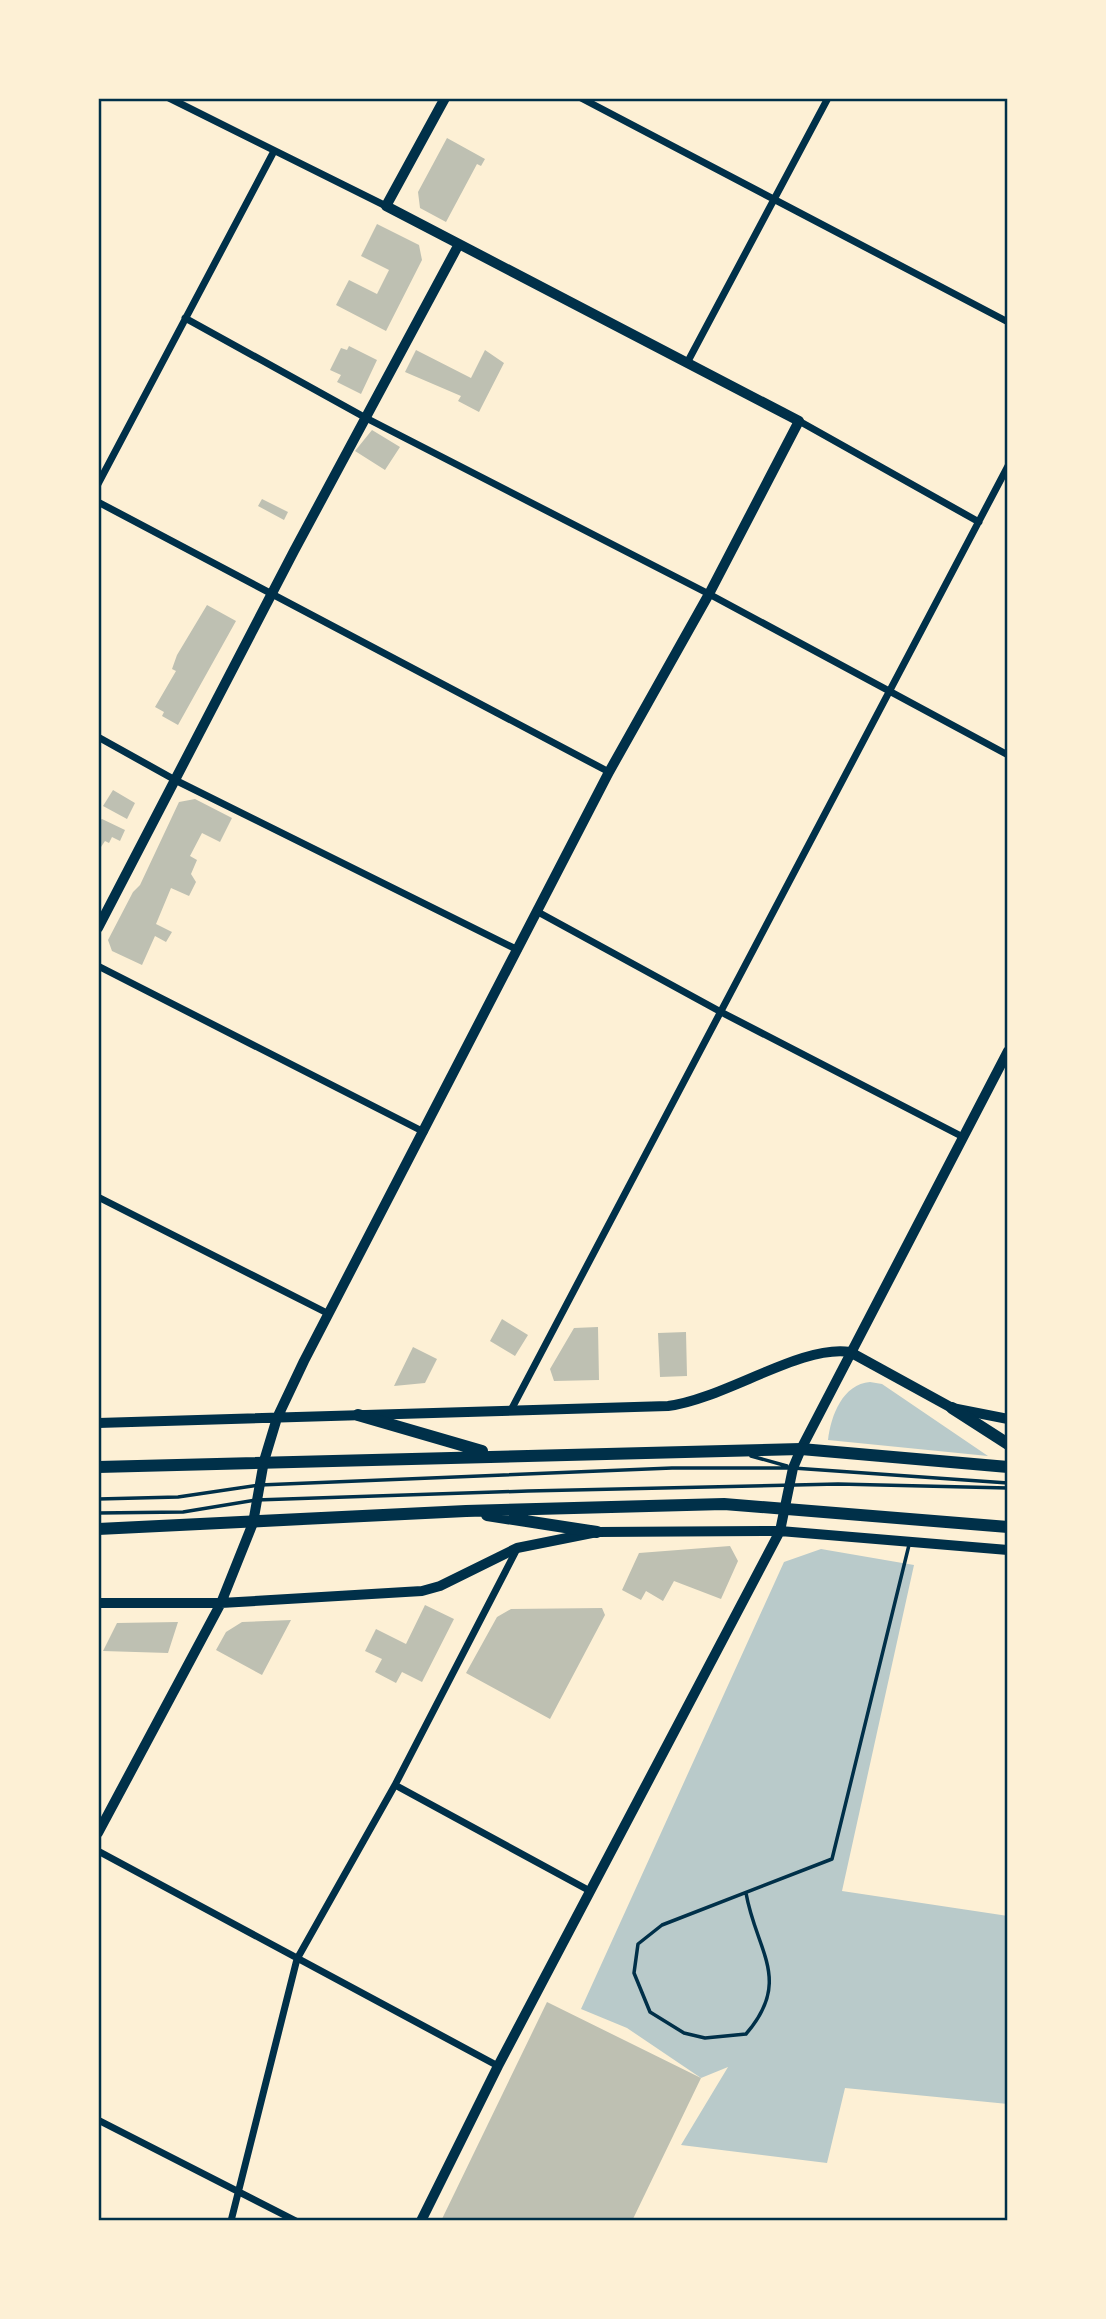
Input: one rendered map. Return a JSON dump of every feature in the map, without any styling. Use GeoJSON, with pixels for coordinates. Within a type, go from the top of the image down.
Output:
{"type":"FeatureCollection","features":[{"type":"Feature","properties":{"kind":"highway"},"geometry":{"type":"LineString","coordinates":[[952,1408],[1008,1444]]}},
{"type":"Feature","properties":{"kind":"highway"},"geometry":{"type":"LineString","coordinates":[[358,1415],[496,1455]]}},
{"type":"Feature","properties":{"kind":"highway"},"geometry":{"type":"LineString","coordinates":[[98,1467],[801,1449],[1008,1467]]}},
{"type":"Feature","properties":{"kind":"highway"},"geometry":{"type":"LineString","coordinates":[[98,1529],[466,1511],[724,1504],[1008,1527]]}},
{"type":"Feature","properties":{"kind":"highway"},"geometry":{"type":"LineString","coordinates":[[466,1511],[597,1532]]}},
{"type":"Feature","properties":{"kind":"street"},"geometry":{"type":"LineString","coordinates":[[169,98],[273,153],[386,206],[799,421],[979,522]]}},
{"type":"Feature","properties":{"kind":"street"},"geometry":{"type":"LineString","coordinates":[[386,206],[445,98]]}},
{"type":"Feature","properties":{"kind":"street"},"geometry":{"type":"LineString","coordinates":[[581,98],[1008,322]]}},
{"type":"Feature","properties":{"kind":"street"},"geometry":{"type":"LineString","coordinates":[[687,363],[828,98]]}},
{"type":"Feature","properties":{"kind":"street"},"geometry":{"type":"LineString","coordinates":[[98,484],[273,153]]}},
{"type":"Feature","properties":{"kind":"street"},"geometry":{"type":"LineString","coordinates":[[98,928],[459,244]]}},
{"type":"Feature","properties":{"kind":"street"},"geometry":{"type":"LineString","coordinates":[[185,318],[366,418],[709,594],[1008,755]]}},
{"type":"Feature","properties":{"kind":"street"},"geometry":{"type":"LineString","coordinates":[[98,1833],[220,1603],[253,1523],[264,1461],[277,1418],[609,772],[709,594],[799,421]]}},
{"type":"Feature","properties":{"kind":"street"},"geometry":{"type":"LineString","coordinates":[[511,1410],[1008,466]]}},
{"type":"Feature","properties":{"kind":"street"},"geometry":{"type":"LineString","coordinates":[[98,502],[609,772]]}},
{"type":"Feature","properties":{"kind":"street"},"geometry":{"type":"LineString","coordinates":[[98,737],[177,781],[518,950]]}},
{"type":"Feature","properties":{"kind":"street"},"geometry":{"type":"LineString","coordinates":[[538,912],[721,1012],[963,1136]]}},
{"type":"Feature","properties":{"kind":"street"},"geometry":{"type":"LineString","coordinates":[[98,966],[424,1132]]}},
{"type":"Feature","properties":{"kind":"street"},"geometry":{"type":"LineString","coordinates":[[421,2221],[498,2066],[780,1531],[793,1468],[801,1449],[1008,1051]]}},
{"type":"Feature","properties":{"kind":"street"},"geometry":{"type":"LineString","coordinates":[[98,1197],[329,1314]]}},
{"type":"Feature","properties":{"kind":"street"},"geometry":{"type":"LineString","coordinates":[[98,1423],[687,1404],[824,1351],[850,1352],[952,1408],[1008,1419]]}},
{"type":"Feature","properties":{"kind":"street"},"geometry":{"type":"LineString","coordinates":[[98,1603],[220,1603],[422,1591],[440,1586],[517,1548],[597,1532],[780,1531],[1008,1550]]}},
{"type":"Feature","properties":{"kind":"street"},"geometry":{"type":"LineString","coordinates":[[231,2221],[297,1959],[396,1784],[517,1548]]}},
{"type":"Feature","properties":{"kind":"street"},"geometry":{"type":"LineString","coordinates":[[396,1784],[590,1891]]}},
{"type":"Feature","properties":{"kind":"street"},"geometry":{"type":"LineString","coordinates":[[98,1851],[498,2066]]}},
{"type":"Feature","properties":{"kind":"street"},"geometry":{"type":"LineString","coordinates":[[98,2120],[296,2221]]}},
{"type":"Feature","properties":{"kind":"lane"},"geometry":{"type":"LineString","coordinates":[[733,1451],[793,1468]]}},
{"type":"Feature","properties":{"kind":"lane"},"geometry":{"type":"LineString","coordinates":[[98,1499],[178,1497],[260,1485],[672,1468],[793,1468],[1008,1485]]}},
{"type":"Feature","properties":{"kind":"lane"},"geometry":{"type":"LineString","coordinates":[[98,1513],[183,1512],[256,1500],[789,1485],[1008,1485]]}},
{"type":"Feature","properties":{"kind":"lane"},"geometry":{"type":"LineString","coordinates":[[746,1892],[750,1916],[768,1965],[771,1984],[763,2014],[746,2034],[705,2038],[684,2033],[650,2012],[634,1973],[638,1944],[662,1925],[746,1892],[832,1859],[911,1540]]}},
{"type":"Feature","properties":{"kind":"shaded area"},"geometry":{"type":"Polygon","coordinates":[[[870,1382],[882,1384],[988,1456],[828,1440],[840,1402],[852,1388],[870,1382]]]}},
{"type":"Feature","properties":{"kind":"shaded area"},"geometry":{"type":"Polygon","coordinates":[[[821,1549],[914,1565],[842,1891],[1008,1916],[1008,2104],[845,2088],[827,2163],[681,2145],[728,2067],[701,2078],[627,2028],[581,2009],[784,1562],[821,1549]]]}},
{"type":"Feature","properties":{"kind":"building"},"geometry":{"type":"Polygon","coordinates":[[[447,138],[485,159],[481,166],[477,164],[446,222],[420,208],[418,192],[447,138]]]}},
{"type":"Feature","properties":{"kind":"building"},"geometry":{"type":"Polygon","coordinates":[[[377,224],[419,245],[422,260],[386,331],[336,305],[349,280],[377,294],[389,270],[361,256],[377,224]]]}},
{"type":"Feature","properties":{"kind":"building"},"geometry":{"type":"Polygon","coordinates":[[[349,346],[377,360],[361,394],[337,382],[341,375],[330,370],[341,348],[347,350],[349,346]]]}},
{"type":"Feature","properties":{"kind":"building"},"geometry":{"type":"Polygon","coordinates":[[[416,350],[471,378],[485,350],[504,363],[479,412],[458,401],[461,396],[405,372],[416,350]]]}},
{"type":"Feature","properties":{"kind":"building"},"geometry":{"type":"Polygon","coordinates":[[[372,430],[400,447],[385,470],[355,451],[372,430]]]}},
{"type":"Feature","properties":{"kind":"building"},"geometry":{"type":"Polygon","coordinates":[[[262,499],[288,512],[284,520],[258,506],[262,499]]]}},
{"type":"Feature","properties":{"kind":"building"},"geometry":{"type":"Polygon","coordinates":[[[207,605],[236,621],[178,725],[162,716],[164,712],[155,707],[176,671],[172,669],[177,655],[207,605]]]}},
{"type":"Feature","properties":{"kind":"building"},"geometry":{"type":"Polygon","coordinates":[[[113,790],[135,803],[127,819],[103,806],[113,790]]]}},
{"type":"Feature","properties":{"kind":"building"},"geometry":{"type":"Polygon","coordinates":[[[195,799],[232,818],[220,842],[202,833],[190,856],[197,860],[191,874],[196,882],[189,896],[171,888],[156,924],[172,932],[166,942],[155,936],[142,965],[112,951],[108,940],[133,892],[140,885],[179,802],[195,799]]]}},
{"type":"Feature","properties":{"kind":"building"},"geometry":{"type":"Polygon","coordinates":[[[102,819],[125,830],[120,841],[112,837],[109,843],[105,841],[101,847],[98,845],[98,821],[102,819]]]}},
{"type":"Feature","properties":{"kind":"building"},"geometry":{"type":"Polygon","coordinates":[[[502,1319],[528,1335],[515,1356],[490,1341],[502,1319]]]}},
{"type":"Feature","properties":{"kind":"building"},"geometry":{"type":"Polygon","coordinates":[[[598,1327],[599,1380],[554,1381],[550,1369],[574,1328],[598,1327]]]}},
{"type":"Feature","properties":{"kind":"building"},"geometry":{"type":"Polygon","coordinates":[[[686,1332],[687,1376],[660,1377],[658,1333],[686,1332]]]}},
{"type":"Feature","properties":{"kind":"building"},"geometry":{"type":"Polygon","coordinates":[[[413,1347],[437,1359],[425,1383],[394,1386],[413,1347]]]}},
{"type":"Feature","properties":{"kind":"building"},"geometry":{"type":"Polygon","coordinates":[[[730,1546],[738,1561],[721,1599],[674,1581],[663,1601],[646,1591],[641,1600],[622,1590],[639,1553],[730,1546]]]}},
{"type":"Feature","properties":{"kind":"building"},"geometry":{"type":"Polygon","coordinates":[[[425,1605],[454,1619],[422,1682],[402,1672],[396,1683],[375,1672],[382,1659],[365,1651],[376,1629],[406,1644],[425,1605]]]}},
{"type":"Feature","properties":{"kind":"building"},"geometry":{"type":"Polygon","coordinates":[[[602,1608],[605,1615],[550,1719],[466,1673],[497,1617],[511,1609],[602,1608]]]}},
{"type":"Feature","properties":{"kind":"building"},"geometry":{"type":"Polygon","coordinates":[[[291,1620],[262,1675],[216,1650],[226,1632],[242,1622],[291,1620]]]}},
{"type":"Feature","properties":{"kind":"building"},"geometry":{"type":"Polygon","coordinates":[[[178,1622],[168,1653],[103,1651],[117,1623],[178,1622]]]}},
{"type":"Feature","properties":{"kind":"building"},"geometry":{"type":"Polygon","coordinates":[[[547,2002],[701,2078],[632,2221],[441,2221],[547,2002]]]}}]}
